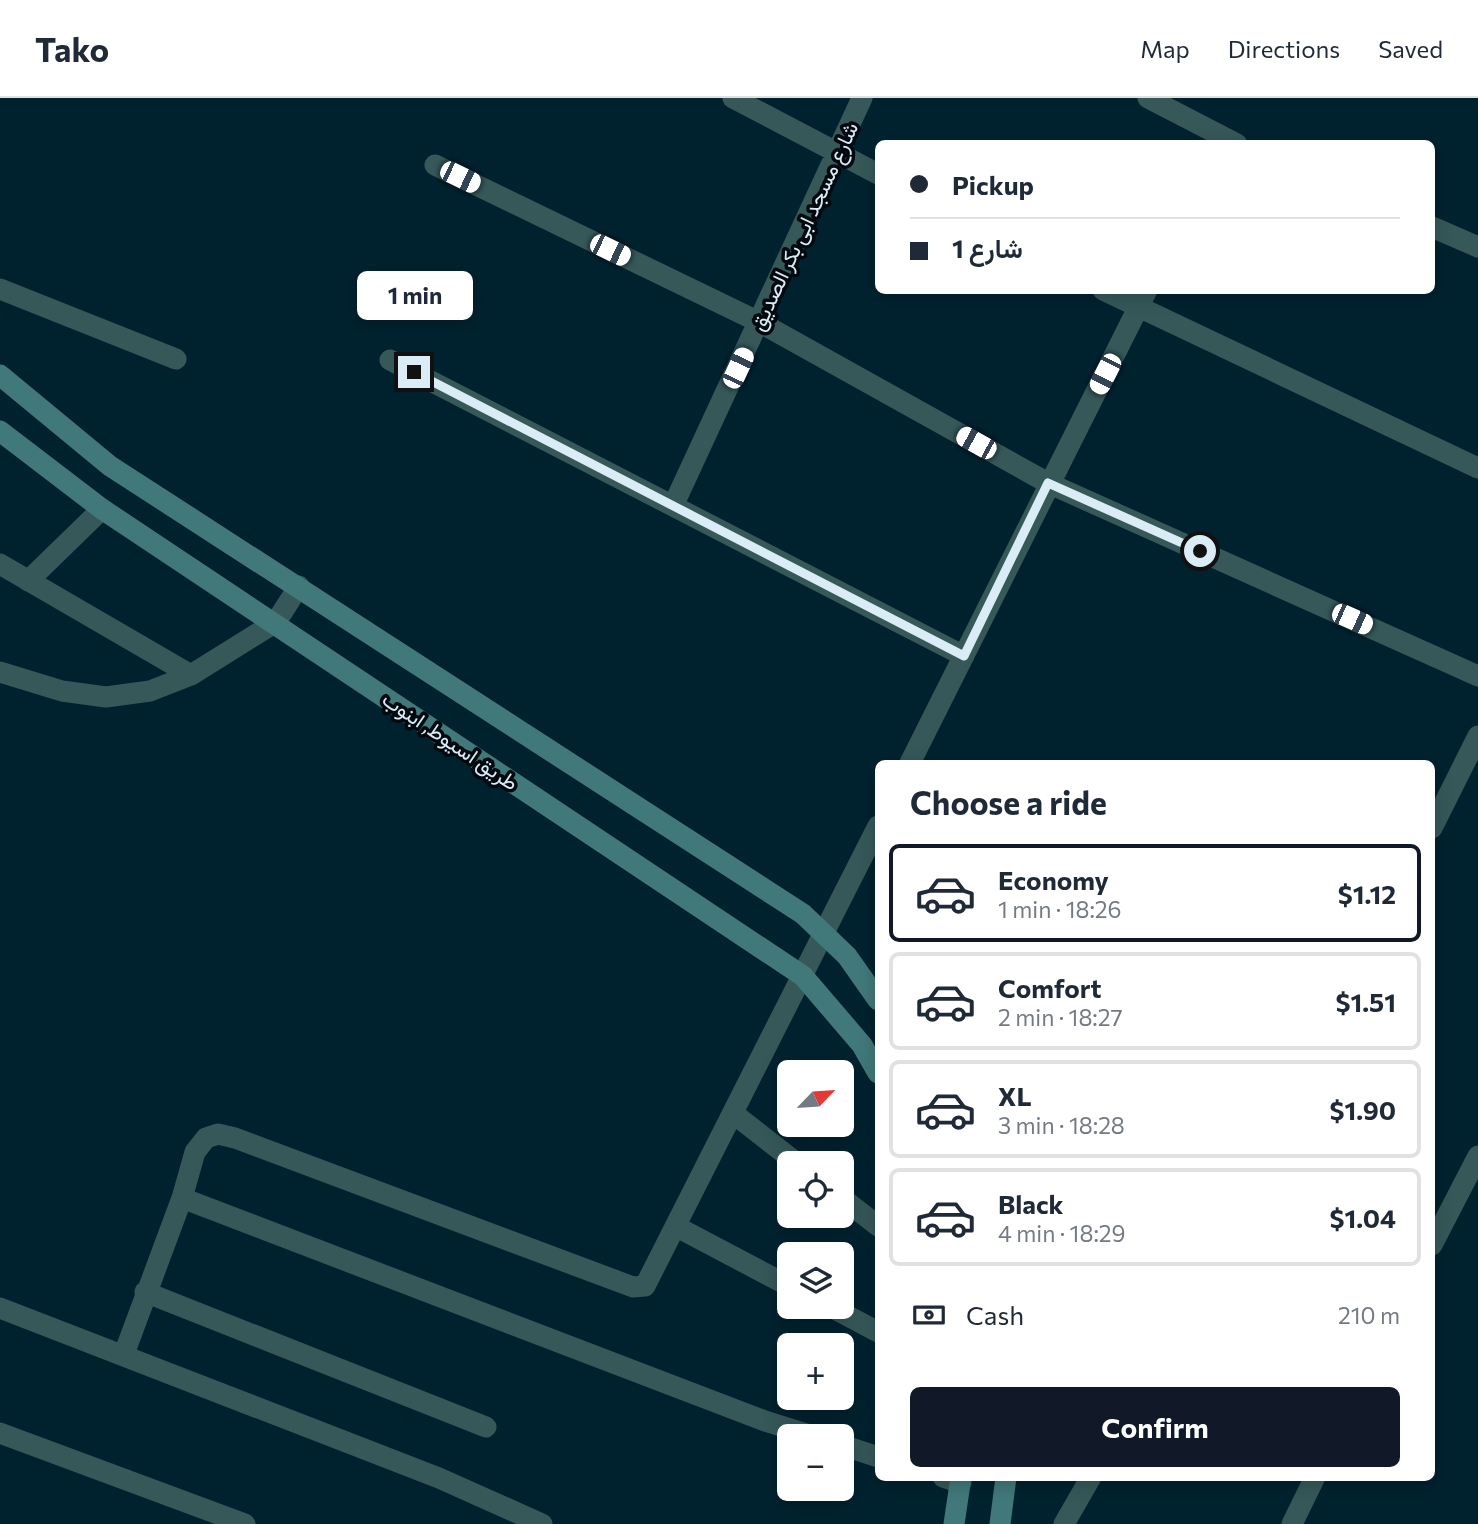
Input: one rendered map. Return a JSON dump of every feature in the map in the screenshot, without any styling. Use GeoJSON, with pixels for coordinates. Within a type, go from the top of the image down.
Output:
{"type":"FeatureCollection","features":[{"type":"Feature","properties":{"kind":"main road"},"geometry":{"type":"LineString","coordinates":[[0,376],[110,466],[803,914],[847,956],[875,996]]}},
{"type":"Feature","properties":{"kind":"main road","name":"طريق اسيوط, ابنوب"},"geometry":{"type":"LineString","coordinates":[[0,431],[102,509],[276,622],[803,976],[862,1045],[875,1068]]}},
{"type":"Feature","properties":{"kind":"main road"},"geometry":{"type":"LineString","coordinates":[[954,1524],[955,1481]]}},
{"type":"Feature","properties":{"kind":"main road"},"geometry":{"type":"LineString","coordinates":[[1000,1524],[1005,1481]]}},
{"type":"Feature","properties":{"kind":"street"},"geometry":{"type":"LineString","coordinates":[[733,98],[875,172]]}},
{"type":"Feature","properties":{"kind":"street","name":"شارع مسجد ابى بكر الصديق"},"geometry":{"type":"LineString","coordinates":[[673,506],[862,98]]}},
{"type":"Feature","properties":{"kind":"street"},"geometry":{"type":"LineString","coordinates":[[1148,98],[1214,139]]}},
{"type":"Feature","properties":{"kind":"street"},"geometry":{"type":"LineString","coordinates":[[435,165],[759,322],[1048,483],[1478,676]]}},
{"type":"Feature","properties":{"kind":"street"},"geometry":{"type":"LineString","coordinates":[[1435,228],[1478,247]]}},
{"type":"Feature","properties":{"kind":"street"},"geometry":{"type":"LineString","coordinates":[[0,289],[176,359]]}},
{"type":"Feature","properties":{"kind":"street"},"geometry":{"type":"LineString","coordinates":[[1120,294],[1143,300],[1478,468]]}},
{"type":"Feature","properties":{"kind":"street"},"geometry":{"type":"LineString","coordinates":[[912,760],[1048,483],[1143,300]]}},
{"type":"Feature","properties":{"kind":"street"},"geometry":{"type":"LineString","coordinates":[[390,360],[964,656]]}},
{"type":"Feature","properties":{"kind":"street"},"geometry":{"type":"LineString","coordinates":[[28,581],[102,509]]}},
{"type":"Feature","properties":{"kind":"street"},"geometry":{"type":"LineString","coordinates":[[0,564],[191,675]]}},
{"type":"Feature","properties":{"kind":"street"},"geometry":{"type":"LineString","coordinates":[[0,672],[62,691],[106,697],[150,691],[191,675],[276,622],[299,586]]}},
{"type":"Feature","properties":{"kind":"street"},"geometry":{"type":"LineString","coordinates":[[1435,822],[1478,736]]}},
{"type":"Feature","properties":{"kind":"street"},"geometry":{"type":"LineString","coordinates":[[124,1354],[182,1198],[195,1152],[206,1138],[218,1134],[235,1138],[633,1287],[639,1288],[649,1283],[824,932],[875,839]]}},
{"type":"Feature","properties":{"kind":"street"},"geometry":{"type":"LineString","coordinates":[[734,1114],[781,1151]]}},
{"type":"Feature","properties":{"kind":"street"},"geometry":{"type":"LineString","coordinates":[[1435,1239],[1478,1156]]}},
{"type":"Feature","properties":{"kind":"street"},"geometry":{"type":"LineString","coordinates":[[182,1198],[777,1424]]}},
{"type":"Feature","properties":{"kind":"street"},"geometry":{"type":"LineString","coordinates":[[854,1207],[875,1224]]}},
{"type":"Feature","properties":{"kind":"street"},"geometry":{"type":"LineString","coordinates":[[677,1227],[777,1280]]}},
{"type":"Feature","properties":{"kind":"street"},"geometry":{"type":"LineString","coordinates":[[145,1292],[486,1427]]}},
{"type":"Feature","properties":{"kind":"street"},"geometry":{"type":"LineString","coordinates":[[0,1308],[439,1478],[542,1524]]}},
{"type":"Feature","properties":{"kind":"street"},"geometry":{"type":"LineString","coordinates":[[854,1319],[875,1330]]}},
{"type":"Feature","properties":{"kind":"street"},"geometry":{"type":"LineString","coordinates":[[0,1433],[245,1524]]}},
{"type":"Feature","properties":{"kind":"street"},"geometry":{"type":"LineString","coordinates":[[854,1449],[875,1456]]}},
{"type":"Feature","properties":{"kind":"street"},"geometry":{"type":"LineString","coordinates":[[1064,1524],[1089,1481]]}},
{"type":"Feature","properties":{"kind":"street"},"geometry":{"type":"LineString","coordinates":[[1292,1524],[1313,1481]]}},
{"type":"Feature","properties":{"kind":"route"},"geometry":{"type":"LineString","coordinates":[[414,372],[964,656],[1048,483],[1200,551]]}}]}
